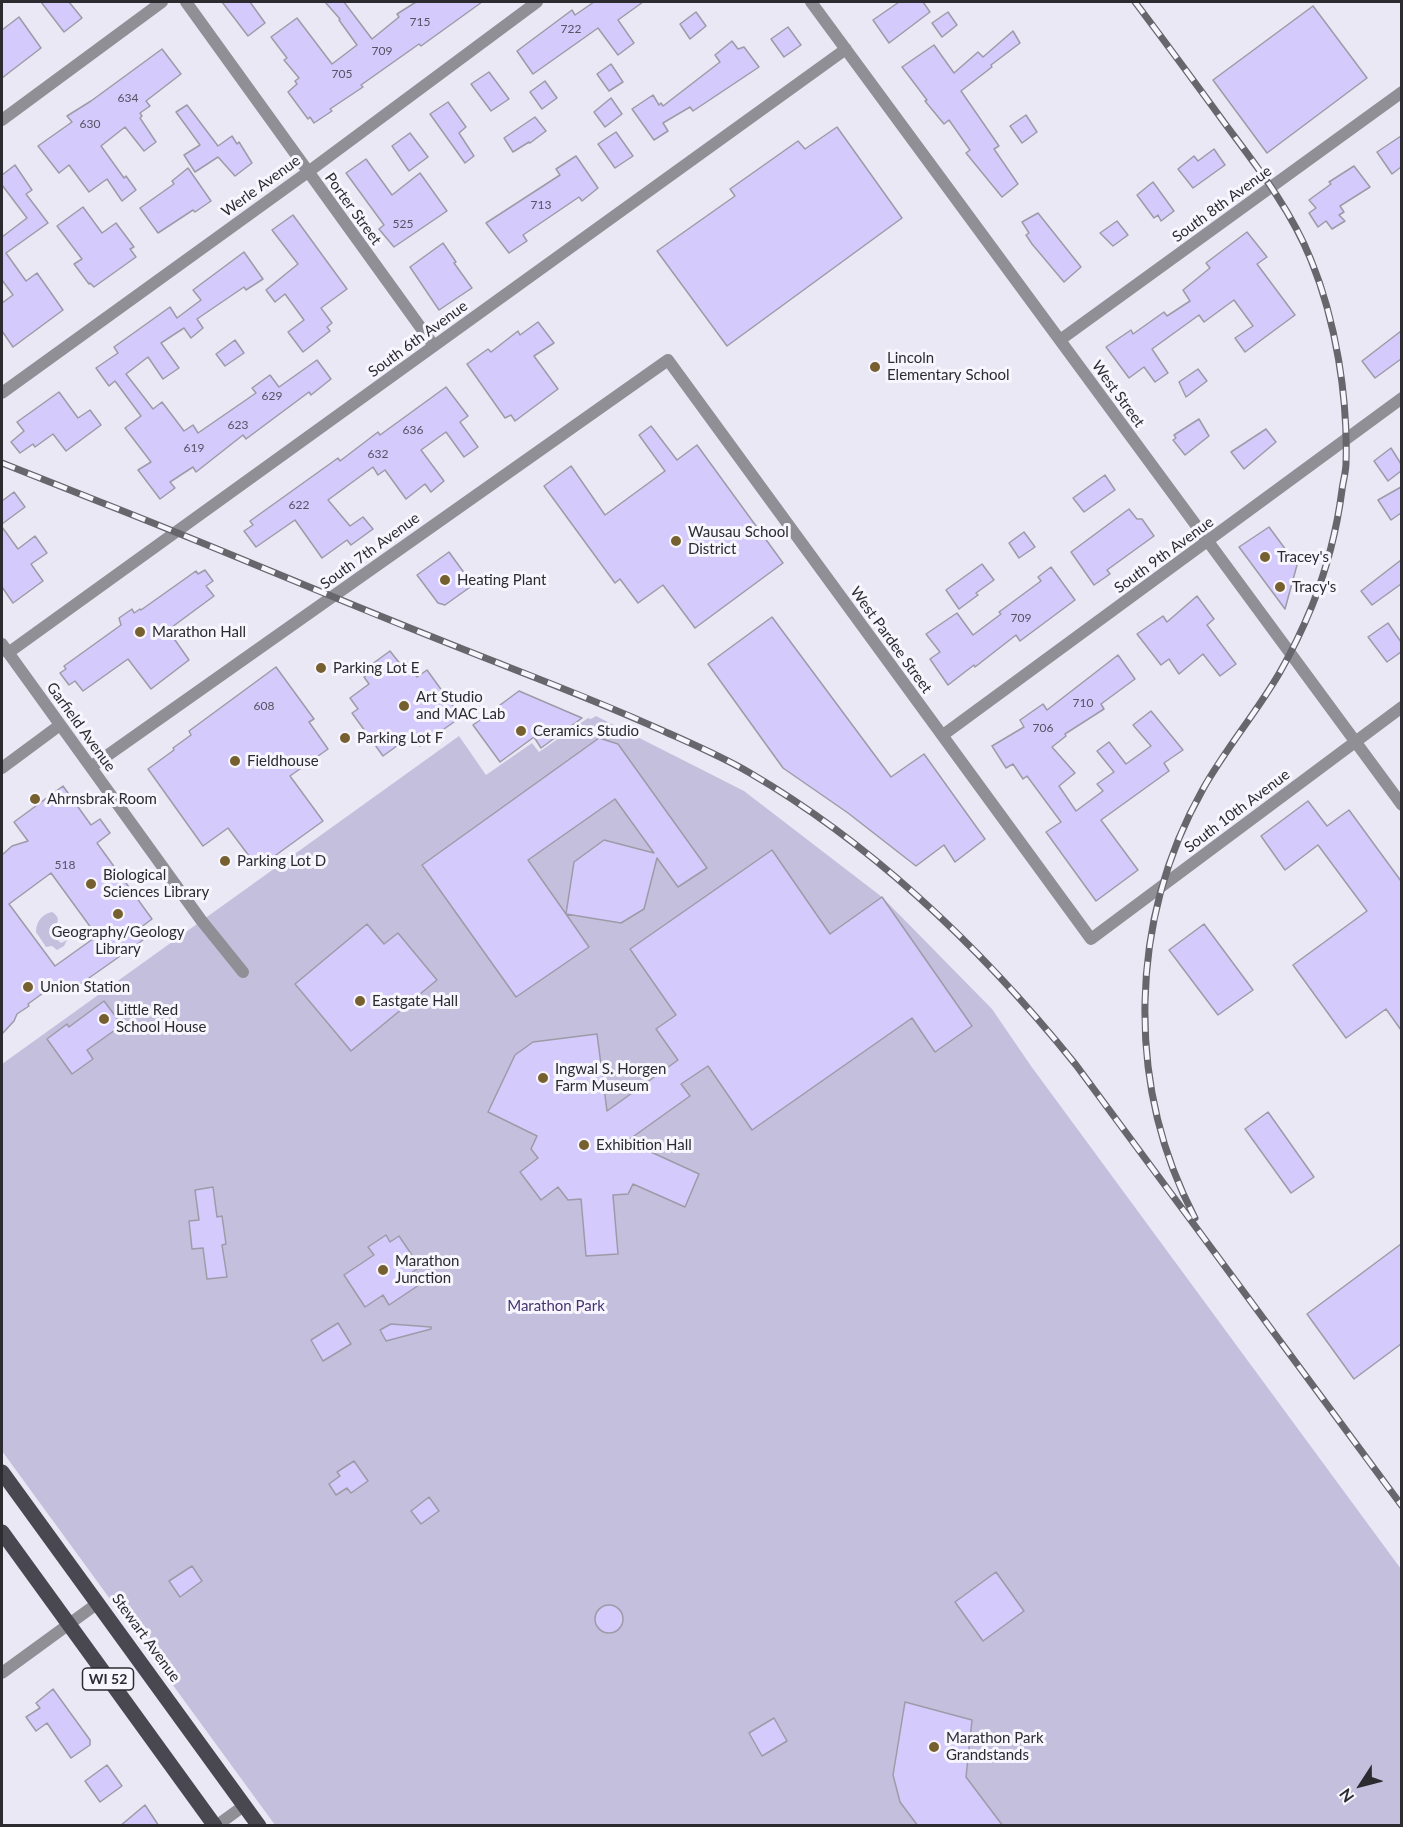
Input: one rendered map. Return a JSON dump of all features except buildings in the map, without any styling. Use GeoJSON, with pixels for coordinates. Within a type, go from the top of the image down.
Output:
{"type":"FeatureCollection","features":[{"type":"Feature","properties":{"kind":"main road","name":"Stewart Avenue"},"geometry":{"type":"LineString","coordinates":[[2,1472],[259,1826]]}},
{"type":"Feature","properties":{"kind":"main road","name":"WI 52"},"geometry":{"type":"LineString","coordinates":[[2,1532],[215,1826]]}},
{"type":"Feature","properties":{"kind":"street"},"geometry":{"type":"LineString","coordinates":[[2,120],[162,2]]}},
{"type":"Feature","properties":{"kind":"street","name":"Porter Street"},"geometry":{"type":"LineString","coordinates":[[186,2],[434,346]]}},
{"type":"Feature","properties":{"kind":"street","name":"Werle Avenue"},"geometry":{"type":"LineString","coordinates":[[2,393],[308,172],[537,2]]}},
{"type":"Feature","properties":{"kind":"street","name":"West Street"},"geometry":{"type":"LineString","coordinates":[[811,2],[1401,805]]}},
{"type":"Feature","properties":{"kind":"street","name":"South 6th Avenue"},"geometry":{"type":"LineString","coordinates":[[5,648],[434,346],[846,49]]}},
{"type":"Feature","properties":{"kind":"street","name":"South 8th Avenue"},"geometry":{"type":"LineString","coordinates":[[1060,340],[1401,92]]}},
{"type":"Feature","properties":{"kind":"street","name":"West Pardee Street"},"geometry":{"type":"LineString","coordinates":[[668,360],[1092,939]]}},
{"type":"Feature","properties":{"kind":"street","name":"South 7th Avenue"},"geometry":{"type":"LineString","coordinates":[[91,768],[668,360]]}},
{"type":"Feature","properties":{"kind":"street","name":"South 9th Avenue"},"geometry":{"type":"LineString","coordinates":[[943,735],[1401,398]]}},
{"type":"Feature","properties":{"kind":"street","name":"Garfield Avenue"},"geometry":{"type":"LineString","coordinates":[[5,648],[197,914],[243,972]]}},
{"type":"Feature","properties":{"kind":"street","name":"South 10th Avenue"},"geometry":{"type":"LineString","coordinates":[[1092,939],[1401,707]]}},
{"type":"Feature","properties":{"kind":"street"},"geometry":{"type":"LineString","coordinates":[[2,768],[60,725]]}},
{"type":"Feature","properties":{"kind":"street"},"geometry":{"type":"LineString","coordinates":[[2,1672],[98,1603]]}},
{"type":"Feature","properties":{"kind":"street"},"geometry":{"type":"LineString","coordinates":[[215,1826],[245,1805]]}},
{"type":"Feature","properties":{"kind":"green space","name":"Marathon Park"},"geometry":{"type":"Polygon","coordinates":[[[596,716],[744,791],[882,897],[992,1009],[1031,1066],[1401,1569],[1401,1825],[275,1825],[2,1451],[2,1064],[459,736],[486,775],[532,743],[539,752],[588,718],[596,716]]]}},
{"type":"Feature","properties":{"kind":"green space"},"geometry":{"type":"Polygon","coordinates":[[[52,912],[58,920],[52,935],[61,943],[67,940],[64,946],[57,950],[52,946],[46,947],[36,932],[40,919],[52,912]]]}},
{"type":"Feature","properties":{"kind":"railway"},"geometry":{"type":"LineString","coordinates":[[1135,2],[1262,173],[1294,224],[1311,260],[1327,308],[1339,360],[1345,412],[1345,473],[1327,563],[1312,606],[1280,672],[1203,789],[1179,840],[1161,892],[1149,947],[1145,1002],[1147,1058],[1156,1113],[1172,1166],[1195,1218]]}},
{"type":"Feature","properties":{"kind":"railway"},"geometry":{"type":"LineString","coordinates":[[2,463],[633,718],[739,767],[797,802],[842,834],[926,904],[966,942],[1041,1023],[1076,1065],[1402,1506]]}},
{"type":"Feature","properties":{"kind":"place","name":"Lincoln Elementary School"},"geometry":{"type":"Point","coordinates":[875,367]}},
{"type":"Feature","properties":{"kind":"place","name":"Wausau School District"},"geometry":{"type":"Point","coordinates":[676,541]}},
{"type":"Feature","properties":{"kind":"place","name":"Tracey's"},"geometry":{"type":"Point","coordinates":[1265,557]}},
{"type":"Feature","properties":{"kind":"place","name":"Heating Plant"},"geometry":{"type":"Point","coordinates":[445,580]}},
{"type":"Feature","properties":{"kind":"place","name":"Tracy's"},"geometry":{"type":"Point","coordinates":[1280,587]}},
{"type":"Feature","properties":{"kind":"place","name":"Marathon Hall"},"geometry":{"type":"Point","coordinates":[140,632]}},
{"type":"Feature","properties":{"kind":"place","name":"Parking Lot E"},"geometry":{"type":"Point","coordinates":[321,668]}},
{"type":"Feature","properties":{"kind":"place","name":"Art Studio and MAC Lab"},"geometry":{"type":"Point","coordinates":[404,706]}},
{"type":"Feature","properties":{"kind":"place","name":"Ceramics Studio"},"geometry":{"type":"Point","coordinates":[521,731]}},
{"type":"Feature","properties":{"kind":"place","name":"Parking Lot F"},"geometry":{"type":"Point","coordinates":[345,738]}},
{"type":"Feature","properties":{"kind":"place","name":"Fieldhouse"},"geometry":{"type":"Point","coordinates":[235,761]}},
{"type":"Feature","properties":{"kind":"place","name":"Ahrnsbrak Room"},"geometry":{"type":"Point","coordinates":[35,799]}},
{"type":"Feature","properties":{"kind":"place","name":"Parking Lot D"},"geometry":{"type":"Point","coordinates":[225,861]}},
{"type":"Feature","properties":{"kind":"place","name":"Biological Sciences Library"},"geometry":{"type":"Point","coordinates":[91,884]}},
{"type":"Feature","properties":{"kind":"place","name":"Geography/Geology Library"},"geometry":{"type":"Point","coordinates":[118,914]}},
{"type":"Feature","properties":{"kind":"place","name":"Union Station"},"geometry":{"type":"Point","coordinates":[28,987]}},
{"type":"Feature","properties":{"kind":"place","name":"Eastgate Hall"},"geometry":{"type":"Point","coordinates":[360,1001]}},
{"type":"Feature","properties":{"kind":"place","name":"Little Red School House"},"geometry":{"type":"Point","coordinates":[104,1019]}},
{"type":"Feature","properties":{"kind":"place","name":"Ingwal S. Horgen Farm Museum"},"geometry":{"type":"Point","coordinates":[543,1078]}},
{"type":"Feature","properties":{"kind":"place","name":"Exhibition Hall"},"geometry":{"type":"Point","coordinates":[584,1145]}},
{"type":"Feature","properties":{"kind":"place","name":"Marathon Junction"},"geometry":{"type":"Point","coordinates":[383,1270]}},
{"type":"Feature","properties":{"kind":"place","name":"Marathon Park Grandstands"},"geometry":{"type":"Point","coordinates":[934,1747]}}]}
